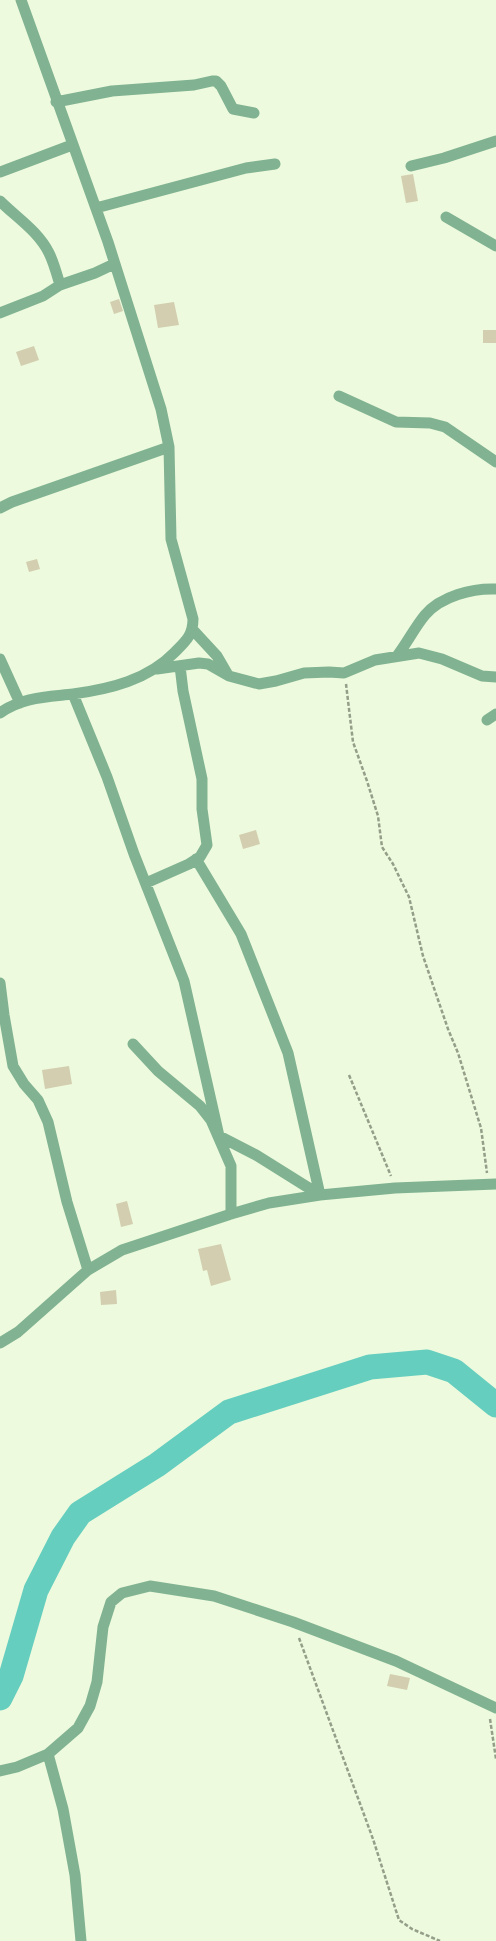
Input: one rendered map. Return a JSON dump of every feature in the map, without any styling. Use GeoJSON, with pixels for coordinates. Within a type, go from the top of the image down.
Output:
{"type":"FeatureCollection","features":[{"type":"Feature","properties":{"kind":"street"},"geometry":{"type":"LineString","coordinates":[[0,713],[20,703],[46,696],[73,694],[132,681],[157,669],[184,644],[193,630],[193,619],[171,539],[169,447],[161,409],[96,208],[56,102],[21,0]]}},
{"type":"Feature","properties":{"kind":"street"},"geometry":{"type":"LineString","coordinates":[[56,102],[112,91],[194,85],[212,80],[216,81],[221,86],[233,109],[254,113]]}},
{"type":"Feature","properties":{"kind":"street"},"geometry":{"type":"LineString","coordinates":[[411,166],[444,158],[496,141]]}},
{"type":"Feature","properties":{"kind":"street"},"geometry":{"type":"LineString","coordinates":[[0,172],[72,145]]}},
{"type":"Feature","properties":{"kind":"street"},"geometry":{"type":"LineString","coordinates":[[96,208],[246,168],[275,164]]}},
{"type":"Feature","properties":{"kind":"street"},"geometry":{"type":"LineString","coordinates":[[0,201],[41,240],[50,254],[60,285]]}},
{"type":"Feature","properties":{"kind":"street"},"geometry":{"type":"LineString","coordinates":[[446,217],[496,246]]}},
{"type":"Feature","properties":{"kind":"street"},"geometry":{"type":"LineString","coordinates":[[0,313],[43,296],[60,285],[95,273],[114,264]]}},
{"type":"Feature","properties":{"kind":"street"},"geometry":{"type":"LineString","coordinates":[[339,396],[396,422],[430,423],[445,427],[496,462]]}},
{"type":"Feature","properties":{"kind":"street"},"geometry":{"type":"LineString","coordinates":[[0,508],[12,502],[169,447]]}},
{"type":"Feature","properties":{"kind":"street"},"geometry":{"type":"LineString","coordinates":[[397,656],[426,615],[436,606],[448,599],[470,592],[486,589],[496,590]]}},
{"type":"Feature","properties":{"kind":"street"},"geometry":{"type":"LineString","coordinates":[[193,630],[217,656],[229,676]]}},
{"type":"Feature","properties":{"kind":"street"},"geometry":{"type":"LineString","coordinates":[[157,669],[199,663],[208,664],[229,676],[259,684],[276,682],[304,673],[344,673],[375,660],[419,653],[442,659],[482,676],[496,677]]}},
{"type":"Feature","properties":{"kind":"street"},"geometry":{"type":"LineString","coordinates":[[0,659],[20,703]]}},
{"type":"Feature","properties":{"kind":"street"},"geometry":{"type":"LineString","coordinates":[[146,883],[161,878],[196,859],[205,850],[207,844],[202,809],[202,779],[183,691],[180,666]]}},
{"type":"Feature","properties":{"kind":"street"},"geometry":{"type":"LineString","coordinates":[[73,694],[107,777],[184,981],[218,1136]]}},
{"type":"Feature","properties":{"kind":"street"},"geometry":{"type":"LineString","coordinates":[[196,859],[241,934],[285,1046],[320,1195]]}},
{"type":"Feature","properties":{"kind":"street"},"geometry":{"type":"LineString","coordinates":[[0,982],[13,1066],[24,1084],[38,1100],[48,1122],[67,1202],[88,1270]]}},
{"type":"Feature","properties":{"kind":"street"},"geometry":{"type":"LineString","coordinates":[[132,1044],[158,1071],[200,1106],[211,1120],[231,1166],[231,1214]]}},
{"type":"Feature","properties":{"kind":"street"},"geometry":{"type":"LineString","coordinates":[[218,1136],[256,1155],[320,1195]]}},
{"type":"Feature","properties":{"kind":"street"},"geometry":{"type":"LineString","coordinates":[[0,1343],[18,1332],[88,1270],[122,1250],[231,1214],[269,1203],[320,1195],[395,1188],[492,1185]]}},
{"type":"Feature","properties":{"kind":"street"},"geometry":{"type":"LineString","coordinates":[[0,1771],[17,1767],[48,1754],[78,1728],[90,1706],[97,1682],[103,1627],[111,1602],[122,1593],[150,1586],[214,1596],[293,1622],[396,1661],[492,1706]]}},
{"type":"Feature","properties":{"kind":"street"},"geometry":{"type":"LineString","coordinates":[[48,1754],[63,1809],[75,1875],[81,1941]]}},
{"type":"Feature","properties":{"kind":"path"},"geometry":{"type":"LineString","coordinates":[[344,673],[353,742],[378,816],[382,847],[393,864],[409,897],[423,956],[448,1029],[458,1053],[481,1128],[492,1185]]}},
{"type":"Feature","properties":{"kind":"path"},"geometry":{"type":"LineString","coordinates":[[349,1075],[395,1188]]}},
{"type":"Feature","properties":{"kind":"path"},"geometry":{"type":"LineString","coordinates":[[293,1622],[374,1839],[399,1920],[412,1929],[440,1941]]}},
{"type":"Feature","properties":{"kind":"path"},"geometry":{"type":"LineString","coordinates":[[492,1706],[496,1759]]}},
{"type":"Feature","properties":{"kind":"building"},"geometry":{"type":"Polygon","coordinates":[[[413,174],[418,201],[406,203],[401,176],[413,174]]]}},
{"type":"Feature","properties":{"kind":"building"},"geometry":{"type":"Polygon","coordinates":[[[119,299],[123,311],[114,314],[110,302],[119,299]]]}},
{"type":"Feature","properties":{"kind":"building"},"geometry":{"type":"Polygon","coordinates":[[[174,302],[179,325],[158,328],[154,305],[174,302]]]}},
{"type":"Feature","properties":{"kind":"building"},"geometry":{"type":"Polygon","coordinates":[[[483,330],[496,330],[496,343],[483,343],[483,330]]]}},
{"type":"Feature","properties":{"kind":"building"},"geometry":{"type":"Polygon","coordinates":[[[34,346],[39,360],[21,366],[16,352],[34,346]]]}},
{"type":"Feature","properties":{"kind":"building"},"geometry":{"type":"Polygon","coordinates":[[[37,559],[40,569],[29,572],[26,562],[37,559]]]}},
{"type":"Feature","properties":{"kind":"building"},"geometry":{"type":"Polygon","coordinates":[[[256,830],[260,844],[243,849],[239,835],[256,830]]]}},
{"type":"Feature","properties":{"kind":"building"},"geometry":{"type":"Polygon","coordinates":[[[69,1066],[72,1084],[45,1089],[42,1070],[69,1066]]]}},
{"type":"Feature","properties":{"kind":"building"},"geometry":{"type":"Polygon","coordinates":[[[127,1201],[133,1224],[121,1227],[116,1204],[127,1201]]]}},
{"type":"Feature","properties":{"kind":"building"},"geometry":{"type":"Polygon","coordinates":[[[221,1244],[231,1280],[211,1286],[207,1270],[203,1271],[198,1249],[221,1244]]]}},
{"type":"Feature","properties":{"kind":"building"},"geometry":{"type":"Polygon","coordinates":[[[116,1290],[117,1304],[101,1305],[100,1292],[116,1290]]]}},
{"type":"Feature","properties":{"kind":"building"},"geometry":{"type":"Polygon","coordinates":[[[390,1674],[410,1678],[407,1690],[387,1686],[390,1674]]]}},
{"type":"Feature","properties":{"kind":"waterway"},"geometry":{"type":"LineString","coordinates":[[0,1698],[11,1676],[36,1590],[63,1537],[80,1513],[157,1465],[229,1412],[370,1367],[427,1362],[454,1371],[496,1405]]}}]}
